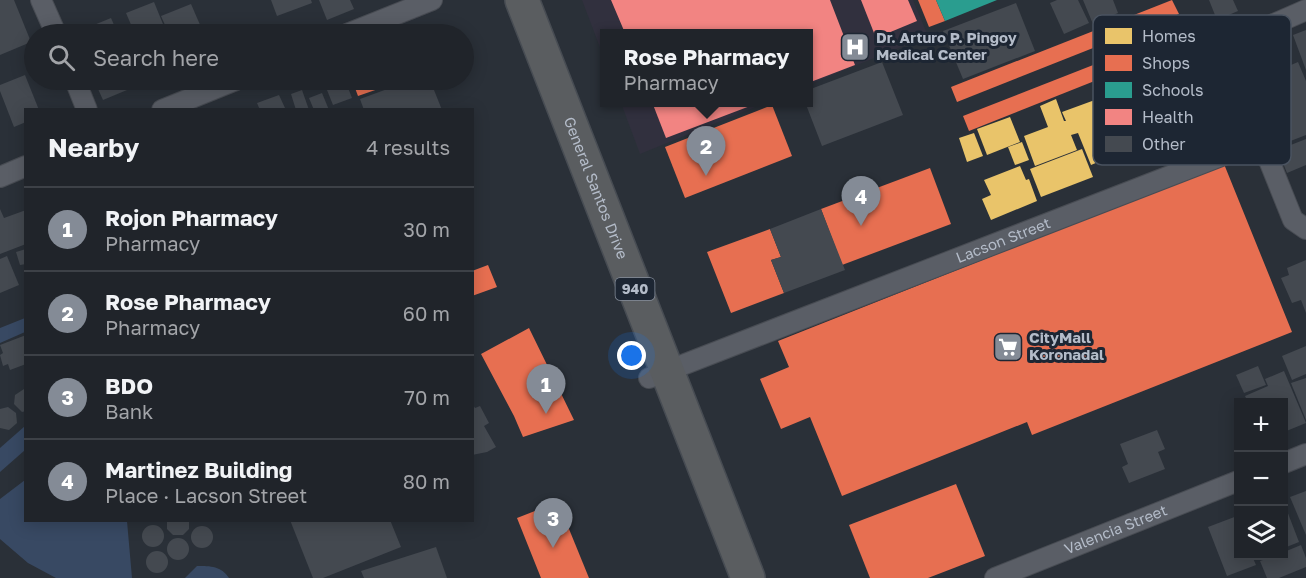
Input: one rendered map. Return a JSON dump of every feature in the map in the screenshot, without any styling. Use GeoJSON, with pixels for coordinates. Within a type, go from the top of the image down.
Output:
{"type":"FeatureCollection","features":[{"type":"Feature","properties":{"kind":"highway","name":"General Santos Drive"},"geometry":{"type":"LineString","coordinates":[[500,0],[658,374],[748,578]]}},
{"type":"Feature","properties":{"kind":"highway","name":"General Santos Drive"},"geometry":{"type":"LineString","coordinates":[[522,0],[658,374],[726,578]]}},
{"type":"Feature","properties":{"kind":"street"},"geometry":{"type":"LineString","coordinates":[[41,0],[52,24]]}},
{"type":"Feature","properties":{"kind":"street"},"geometry":{"type":"LineString","coordinates":[[372,24],[432,0]]}},
{"type":"Feature","properties":{"kind":"street"},"geometry":{"type":"LineString","coordinates":[[1291,16],[1306,10]]}},
{"type":"Feature","properties":{"kind":"street"},"geometry":{"type":"LineString","coordinates":[[79,90],[86,108]]}},
{"type":"Feature","properties":{"kind":"street"},"geometry":{"type":"LineString","coordinates":[[167,108],[211,90]]}},
{"type":"Feature","properties":{"kind":"street","name":"Lacson Street"},"geometry":{"type":"LineString","coordinates":[[658,374],[1198,165]]}},
{"type":"Feature","properties":{"kind":"street"},"geometry":{"type":"LineString","coordinates":[[1270,165],[1293,220],[1306,229]]}},
{"type":"Feature","properties":{"kind":"street"},"geometry":{"type":"LineString","coordinates":[[0,177],[24,167]]}},
{"type":"Feature","properties":{"kind":"street"},"geometry":{"type":"LineString","coordinates":[[1288,461],[1306,454]]}},
{"type":"Feature","properties":{"kind":"street","name":"Valencia Street"},"geometry":{"type":"LineString","coordinates":[[995,578],[1234,483]]}},
{"type":"Feature","properties":{"kind":"shaded area","name":"Dr. Arturo P. Pingoy Medical Center"},"geometry":{"type":"Polygon","coordinates":[[[582,0],[913,0],[928,36],[813,83],[813,29],[600,29],[600,47],[582,0]]]}},
{"type":"Feature","properties":{"kind":"shaded area"},"geometry":{"type":"Polygon","coordinates":[[[622,107],[755,107],[640,154],[622,107]]]}},
{"type":"Feature","properties":{"kind":"water"},"geometry":{"type":"Polygon","coordinates":[[[24,318],[24,332],[0,343],[0,328],[24,318]]]}},
{"type":"Feature","properties":{"kind":"water"},"geometry":{"type":"Polygon","coordinates":[[[24,427],[24,451],[0,472],[0,448],[24,427]]]}},
{"type":"Feature","properties":{"kind":"water"},"geometry":{"type":"Polygon","coordinates":[[[24,481],[24,522],[127,522],[132,578],[56,578],[28,563],[0,539],[0,499],[24,481]]]}},
{"type":"Feature","properties":{"kind":"water"},"geometry":{"type":"Polygon","coordinates":[[[197,566],[207,566],[223,571],[229,578],[185,578],[197,566]]]}},
{"type":"Feature","properties":{"kind":"building: Homes"},"geometry":{"type":"Polygon","coordinates":[[[1056,99],[1064,121],[1066,121],[1062,112],[1093,101],[1093,164],[1091,165],[1078,133],[1071,135],[1077,150],[1035,166],[1024,136],[1048,127],[1040,106],[1056,99]]]}},
{"type":"Feature","properties":{"kind":"building: Homes"},"geometry":{"type":"Polygon","coordinates":[[[1010,117],[1020,142],[987,155],[977,129],[1010,117]]]}},
{"type":"Feature","properties":{"kind":"building: Homes"},"geometry":{"type":"Polygon","coordinates":[[[974,133],[983,156],[967,162],[959,138],[974,133]]]}},
{"type":"Feature","properties":{"kind":"building: Homes"},"geometry":{"type":"Polygon","coordinates":[[[1022,142],[1029,160],[1015,165],[1008,147],[1022,142]]]}},
{"type":"Feature","properties":{"kind":"building: Homes"},"geometry":{"type":"Polygon","coordinates":[[[1082,149],[1093,177],[1041,197],[1030,169],[1082,149]]]}},
{"type":"Feature","properties":{"kind":"building: Homes"},"geometry":{"type":"Polygon","coordinates":[[[1020,166],[1026,180],[1029,179],[1037,201],[991,220],[982,199],[991,195],[984,180],[1020,166]]]}},
{"type":"Feature","properties":{"kind":"building: Shops"},"geometry":{"type":"Polygon","coordinates":[[[918,0],[936,0],[945,21],[929,27],[918,0]]]}},
{"type":"Feature","properties":{"kind":"building: Shops"},"geometry":{"type":"Polygon","coordinates":[[[1172,0],[1179,14],[1176,15],[1134,15],[1172,0]]]}},
{"type":"Feature","properties":{"kind":"building: Shops"},"geometry":{"type":"Polygon","coordinates":[[[1093,31],[1093,48],[957,102],[951,87],[1093,31]]]}},
{"type":"Feature","properties":{"kind":"building: Shops"},"geometry":{"type":"Polygon","coordinates":[[[1093,65],[1093,82],[969,131],[963,116],[1093,65]]]}},
{"type":"Feature","properties":{"kind":"building: Shops"},"geometry":{"type":"Polygon","coordinates":[[[356,90],[375,90],[358,96],[356,90]]]}},
{"type":"Feature","properties":{"kind":"building: Shops"},"geometry":{"type":"Polygon","coordinates":[[[767,107],[773,107],[792,156],[685,198],[665,147],[767,107]]]}},
{"type":"Feature","properties":{"kind":"building: Shops","name":"CityMall Koronadal"},"geometry":{"type":"Polygon","coordinates":[[[1221,165],[1224,165],[1292,332],[1032,435],[1027,422],[842,496],[810,417],[781,429],[760,379],[789,367],[778,341],[1221,165]]]}},
{"type":"Feature","properties":{"kind":"building: Shops"},"geometry":{"type":"Polygon","coordinates":[[[930,168],[951,224],[842,265],[821,209],[930,168]]]}},
{"type":"Feature","properties":{"kind":"building: Shops"},"geometry":{"type":"Polygon","coordinates":[[[770,229],[781,257],[771,260],[784,293],[731,313],[707,252],[770,229]]]}},
{"type":"Feature","properties":{"kind":"building: Shops"},"geometry":{"type":"Polygon","coordinates":[[[488,265],[497,287],[474,295],[474,270],[488,265]]]}},
{"type":"Feature","properties":{"kind":"building: Shops"},"geometry":{"type":"Polygon","coordinates":[[[529,328],[574,420],[523,437],[481,354],[529,328]]]}},
{"type":"Feature","properties":{"kind":"building: Shops"},"geometry":{"type":"Polygon","coordinates":[[[956,484],[985,556],[928,578],[870,578],[849,525],[956,484]]]}},
{"type":"Feature","properties":{"kind":"building: Shops"},"geometry":{"type":"Polygon","coordinates":[[[558,502],[589,578],[541,578],[517,518],[558,502]]]}},
{"type":"Feature","properties":{"kind":"building: Schools"},"geometry":{"type":"Polygon","coordinates":[[[936,0],[997,0],[945,21],[936,0]]]}},
{"type":"Feature","properties":{"kind":"building: Health"},"geometry":{"type":"Polygon","coordinates":[[[611,0],[830,0],[855,65],[813,81],[813,29],[623,29],[611,0]]]}},
{"type":"Feature","properties":{"kind":"building: Health"},"geometry":{"type":"Polygon","coordinates":[[[861,0],[908,0],[917,21],[876,38],[861,0]]]}},
{"type":"Feature","properties":{"kind":"building: Health"},"geometry":{"type":"Polygon","coordinates":[[[654,107],[747,107],[666,138],[654,107]]]}},
{"type":"Feature","properties":{"kind":"building: Other"},"geometry":{"type":"Polygon","coordinates":[[[0,0],[14,0],[24,25],[24,45],[0,55],[0,0]]]}},
{"type":"Feature","properties":{"kind":"building: Other"},"geometry":{"type":"Polygon","coordinates":[[[271,0],[311,0],[312,3],[277,16],[271,0]]]}},
{"type":"Feature","properties":{"kind":"building: Other"},"geometry":{"type":"Polygon","coordinates":[[[319,0],[350,0],[354,9],[327,20],[319,0]]]}},
{"type":"Feature","properties":{"kind":"building: Other"},"geometry":{"type":"Polygon","coordinates":[[[1057,0],[1078,0],[1089,23],[1064,34],[1050,3],[1057,0]]]}},
{"type":"Feature","properties":{"kind":"building: Other"},"geometry":{"type":"Polygon","coordinates":[[[1083,0],[1113,0],[1118,13],[1093,15],[1093,24],[1083,0]]]}},
{"type":"Feature","properties":{"kind":"building: Other"},"geometry":{"type":"Polygon","coordinates":[[[1209,0],[1233,0],[1238,11],[1229,15],[1215,15],[1209,0]]]}},
{"type":"Feature","properties":{"kind":"building: Other"},"geometry":{"type":"Polygon","coordinates":[[[154,2],[163,24],[131,24],[126,13],[154,2]]]}},
{"type":"Feature","properties":{"kind":"building: Other"},"geometry":{"type":"Polygon","coordinates":[[[1016,3],[1035,51],[963,79],[943,31],[1016,3]]]}},
{"type":"Feature","properties":{"kind":"building: Other"},"geometry":{"type":"Polygon","coordinates":[[[191,4],[200,24],[165,24],[161,16],[191,4]]]}},
{"type":"Feature","properties":{"kind":"building: Other"},"geometry":{"type":"Polygon","coordinates":[[[111,18],[114,24],[96,24],[111,18]]]}},
{"type":"Feature","properties":{"kind":"building: Other"},"geometry":{"type":"Polygon","coordinates":[[[1306,30],[1306,70],[1293,35],[1306,30]]]}},
{"type":"Feature","properties":{"kind":"building: Other"},"geometry":{"type":"Polygon","coordinates":[[[882,62],[903,115],[822,146],[807,107],[813,107],[813,88],[882,62]]]}},
{"type":"Feature","properties":{"kind":"building: Other"},"geometry":{"type":"Polygon","coordinates":[[[1298,62],[1306,81],[1306,135],[1291,141],[1291,65],[1298,62]]]}},
{"type":"Feature","properties":{"kind":"building: Other"},"geometry":{"type":"Polygon","coordinates":[[[24,75],[24,90],[31,90],[38,108],[24,108],[24,123],[14,127],[0,91],[0,85],[24,75]]]}},
{"type":"Feature","properties":{"kind":"building: Other"},"geometry":{"type":"Polygon","coordinates":[[[98,90],[127,90],[103,100],[98,90]]]}},
{"type":"Feature","properties":{"kind":"building: Other"},"geometry":{"type":"Polygon","coordinates":[[[302,90],[308,108],[295,108],[291,94],[302,90]]]}},
{"type":"Feature","properties":{"kind":"building: Other"},"geometry":{"type":"Polygon","coordinates":[[[327,90],[349,90],[352,98],[333,105],[327,90]]]}},
{"type":"Feature","properties":{"kind":"building: Other"},"geometry":{"type":"Polygon","coordinates":[[[385,90],[434,90],[441,108],[363,108],[360,99],[385,90]]]}},
{"type":"Feature","properties":{"kind":"building: Other"},"geometry":{"type":"Polygon","coordinates":[[[322,93],[328,108],[313,108],[309,98],[322,93]]]}},
{"type":"Feature","properties":{"kind":"building: Other"},"geometry":{"type":"Polygon","coordinates":[[[279,95],[285,108],[259,108],[257,103],[279,95]]]}},
{"type":"Feature","properties":{"kind":"building: Other"},"geometry":{"type":"Polygon","coordinates":[[[1306,139],[1306,165],[1287,173],[1284,165],[1291,165],[1291,145],[1306,139]]]}},
{"type":"Feature","properties":{"kind":"building: Other"},"geometry":{"type":"Polygon","coordinates":[[[0,209],[4,218],[24,211],[24,245],[0,254],[0,209]]]}},
{"type":"Feature","properties":{"kind":"building: Other"},"geometry":{"type":"Polygon","coordinates":[[[821,209],[845,270],[784,293],[771,260],[781,257],[770,229],[821,209]]]}},
{"type":"Feature","properties":{"kind":"building: Other"},"geometry":{"type":"Polygon","coordinates":[[[24,250],[24,264],[20,265],[16,252],[24,250]]]}},
{"type":"Feature","properties":{"kind":"building: Other"},"geometry":{"type":"Polygon","coordinates":[[[7,256],[19,285],[0,293],[0,259],[7,256]]]}},
{"type":"Feature","properties":{"kind":"building: Other"},"geometry":{"type":"Polygon","coordinates":[[[1306,260],[1306,313],[1301,300],[1292,303],[1281,278],[1289,275],[1287,268],[1306,260]]]}},
{"type":"Feature","properties":{"kind":"building: Other"},"geometry":{"type":"Polygon","coordinates":[[[24,336],[24,365],[10,370],[8,364],[3,366],[0,355],[3,353],[0,345],[24,336]]]}},
{"type":"Feature","properties":{"kind":"building: Other"},"geometry":{"type":"Polygon","coordinates":[[[1306,346],[1306,374],[1292,380],[1282,356],[1306,346]]]}},
{"type":"Feature","properties":{"kind":"building: Other"},"geometry":{"type":"Polygon","coordinates":[[[1258,366],[1266,385],[1244,393],[1236,375],[1258,366]]]}},
{"type":"Feature","properties":{"kind":"building: Other"},"geometry":{"type":"Polygon","coordinates":[[[1284,371],[1306,423],[1288,430],[1288,398],[1246,398],[1245,396],[1268,386],[1265,379],[1284,371]]]}},
{"type":"Feature","properties":{"kind":"building: Other"},"geometry":{"type":"Polygon","coordinates":[[[1306,378],[1306,420],[1291,383],[1306,378]]]}},
{"type":"Feature","properties":{"kind":"building: Other"},"geometry":{"type":"Polygon","coordinates":[[[24,389],[24,412],[14,404],[15,395],[24,389]]]}},
{"type":"Feature","properties":{"kind":"building: Other"},"geometry":{"type":"Polygon","coordinates":[[[474,406],[480,406],[489,423],[484,426],[496,447],[474,455],[474,406]]]}},
{"type":"Feature","properties":{"kind":"building: Other"},"geometry":{"type":"Polygon","coordinates":[[[8,407],[16,413],[17,423],[9,430],[0,428],[0,409],[8,407]]]}},
{"type":"Feature","properties":{"kind":"building: Other"},"geometry":{"type":"Polygon","coordinates":[[[1157,430],[1165,449],[1158,452],[1165,469],[1129,483],[1122,467],[1128,464],[1120,444],[1157,430]]]}},
{"type":"Feature","properties":{"kind":"building: Other"},"geometry":{"type":"Polygon","coordinates":[[[1306,491],[1306,535],[1290,497],[1306,491]]]}},
{"type":"Feature","properties":{"kind":"building: Other"},"geometry":{"type":"Polygon","coordinates":[[[1288,513],[1299,542],[1288,546],[1288,513]]]}},
{"type":"Feature","properties":{"kind":"building: Other"},"geometry":{"type":"Polygon","coordinates":[[[1234,517],[1234,560],[1254,560],[1256,565],[1227,576],[1208,527],[1234,517]]]}},
{"type":"Feature","properties":{"kind":"building: Other"},"geometry":{"type":"Polygon","coordinates":[[[167,522],[189,522],[189,529],[183,535],[173,535],[167,529],[167,522]]]}},
{"type":"Feature","properties":{"kind":"building: Other"},"geometry":{"type":"Polygon","coordinates":[[[291,522],[391,522],[401,547],[323,578],[313,578],[291,522]]]}},
{"type":"Feature","properties":{"kind":"building: Other"},"geometry":{"type":"Polygon","coordinates":[[[149,525],[157,525],[164,532],[164,540],[157,547],[149,547],[142,540],[142,532],[149,525]]]}},
{"type":"Feature","properties":{"kind":"building: Other"},"geometry":{"type":"Polygon","coordinates":[[[198,526],[206,526],[213,533],[213,541],[206,548],[198,548],[191,541],[191,533],[198,526]]]}},
{"type":"Feature","properties":{"kind":"building: Other"},"geometry":{"type":"Polygon","coordinates":[[[174,538],[182,538],[189,545],[189,553],[182,560],[174,560],[167,553],[167,545],[174,538]]]}},
{"type":"Feature","properties":{"kind":"building: Other"},"geometry":{"type":"Polygon","coordinates":[[[1301,545],[1306,558],[1306,567],[1279,578],[1267,578],[1260,561],[1288,560],[1288,550],[1301,545]]]}},
{"type":"Feature","properties":{"kind":"building: Other"},"geometry":{"type":"Polygon","coordinates":[[[436,547],[447,578],[364,578],[361,571],[436,547]]]}},
{"type":"Feature","properties":{"kind":"building: Other"},"geometry":{"type":"Polygon","coordinates":[[[153,551],[161,551],[168,558],[168,566],[161,573],[153,573],[146,566],[146,558],[153,551]]]}},
{"type":"Feature","properties":{"kind":"place","name":"Dr. Arturo P. Pingoy Medical Center"},"geometry":{"type":"Point","coordinates":[855,47]}},
{"type":"Feature","properties":{"kind":"place","name":"Rose Pharmacy"},"geometry":{"type":"Point","coordinates":[706,176]}},
{"type":"Feature","properties":{"kind":"place","name":"Martinez Building"},"geometry":{"type":"Point","coordinates":[861,226]}},
{"type":"Feature","properties":{"kind":"place","name":"CityMall Koronadal"},"geometry":{"type":"Point","coordinates":[1008,347]}},
{"type":"Feature","properties":{"kind":"place","name":"Rojon Pharmacy"},"geometry":{"type":"Point","coordinates":[546,414]}},
{"type":"Feature","properties":{"kind":"place","name":"BDO"},"geometry":{"type":"Point","coordinates":[553,548]}}]}
